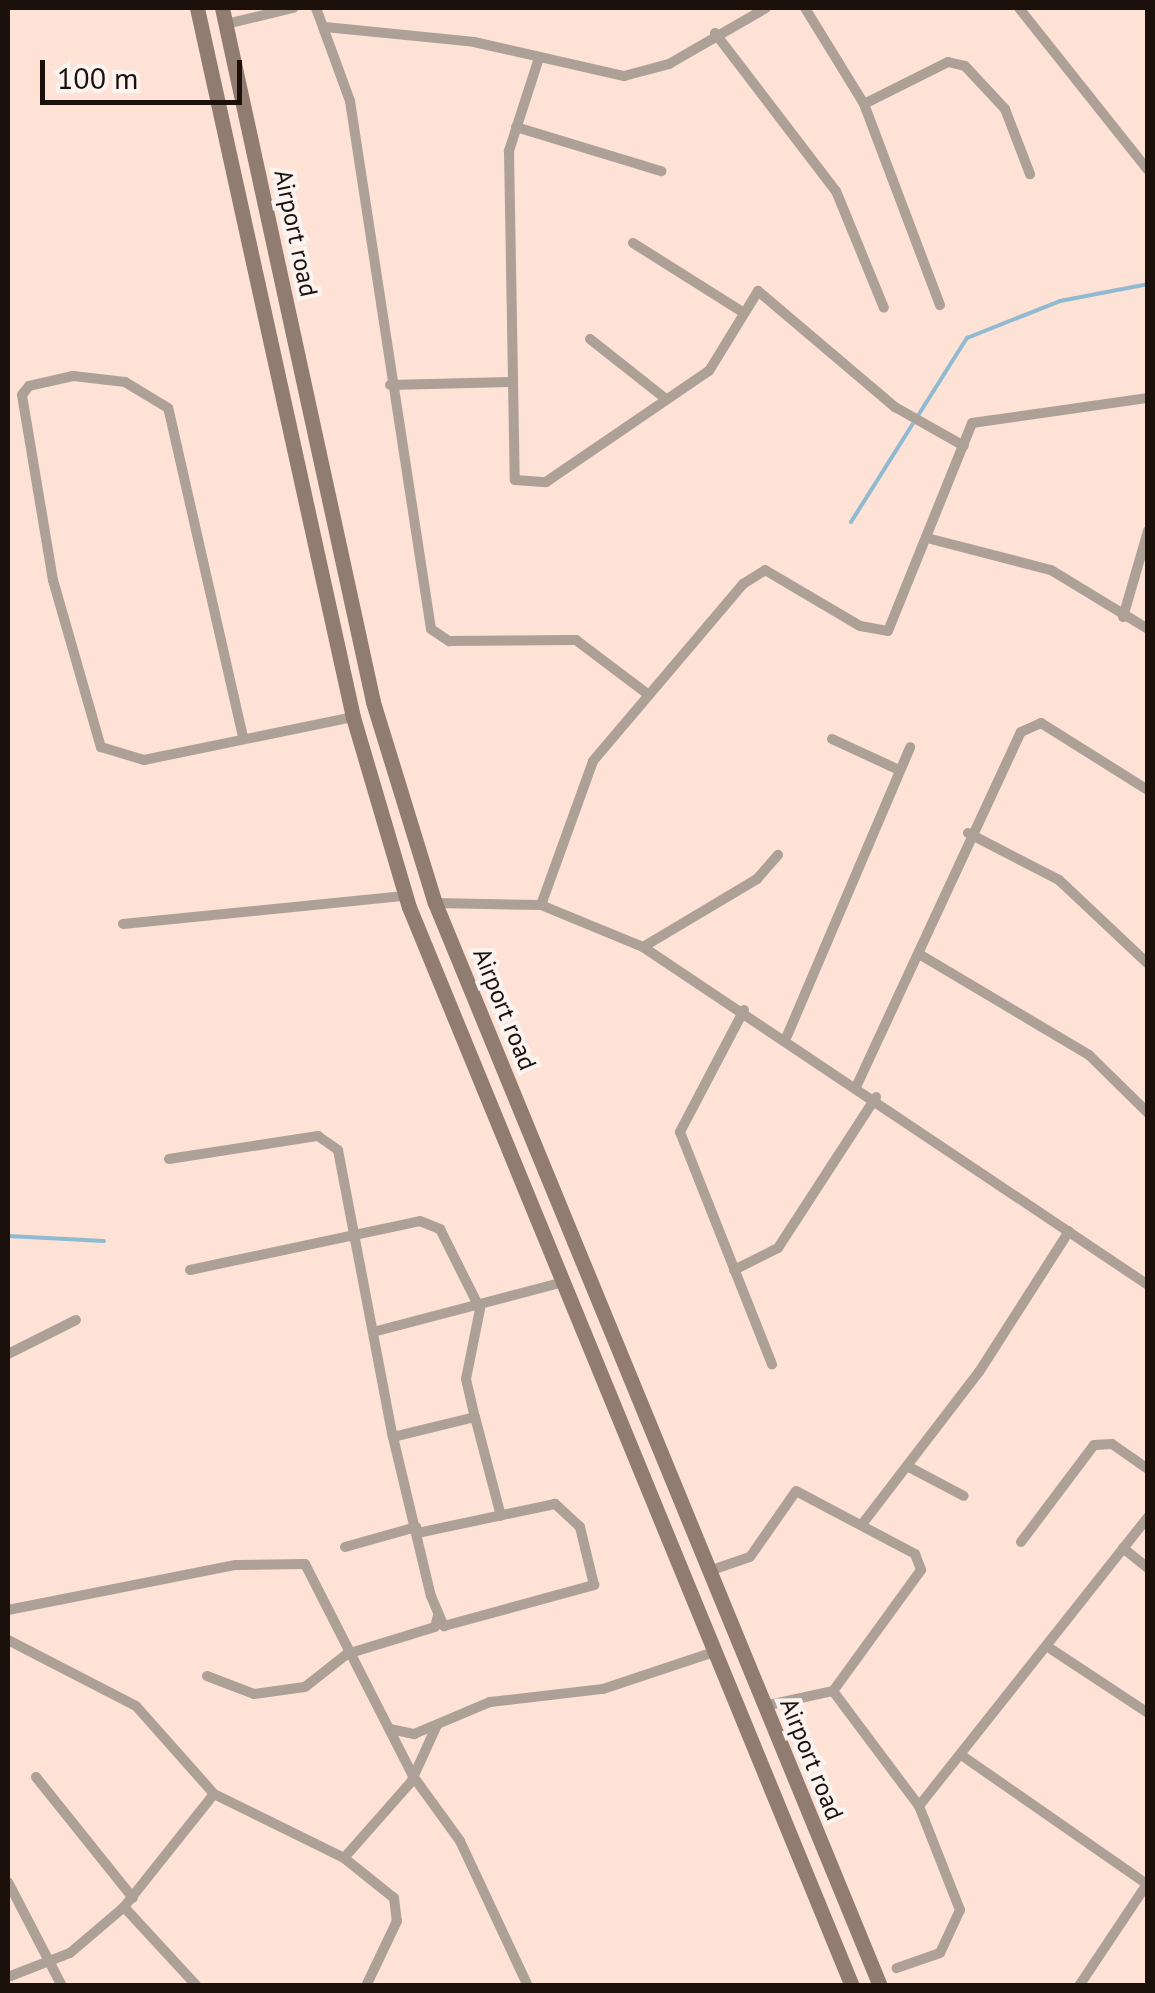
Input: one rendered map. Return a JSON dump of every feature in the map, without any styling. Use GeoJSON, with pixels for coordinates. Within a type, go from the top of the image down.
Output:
{"type":"FeatureCollection","features":[{"type":"Feature","properties":{"kind":"main road","name":"Airport road"},"geometry":{"type":"LineString","coordinates":[[197,8],[353,718],[405,896],[852,1986]]}},
{"type":"Feature","properties":{"kind":"main road","name":"Airport road"},"geometry":{"type":"LineString","coordinates":[[224,16],[373,702],[434,903],[880,1986]]}},
{"type":"Feature","properties":{"kind":"main road"},"geometry":{"type":"LineString","coordinates":[[266,321],[288,315]]}},
{"type":"Feature","properties":{"kind":"main road"},"geometry":{"type":"LineString","coordinates":[[509,1145],[531,1138]]}},
{"type":"Feature","properties":{"kind":"main road"},"geometry":{"type":"LineString","coordinates":[[770,1788],[793,1779]]}},
{"type":"Feature","properties":{"kind":"street"},"geometry":{"type":"LineString","coordinates":[[224,16],[294,8]]}},
{"type":"Feature","properties":{"kind":"street"},"geometry":{"type":"LineString","coordinates":[[316,8],[350,101],[390,386],[436,635],[576,640],[646,693]]}},
{"type":"Feature","properties":{"kind":"street"},"geometry":{"type":"LineString","coordinates":[[325,27],[459,39],[538,61],[624,76],[668,64],[715,33],[766,8]]}},
{"type":"Feature","properties":{"kind":"street"},"geometry":{"type":"LineString","coordinates":[[805,8],[864,104],[940,305]]}},
{"type":"Feature","properties":{"kind":"street"},"geometry":{"type":"LineString","coordinates":[[1019,8],[1148,170]]}},
{"type":"Feature","properties":{"kind":"street"},"geometry":{"type":"LineString","coordinates":[[715,33],[836,191],[884,308]]}},
{"type":"Feature","properties":{"kind":"street"},"geometry":{"type":"LineString","coordinates":[[538,61],[516,127],[509,460],[524,484],[546,482],[710,371],[741,311],[758,291],[895,408],[964,446]]}},
{"type":"Feature","properties":{"kind":"street"},"geometry":{"type":"LineString","coordinates":[[864,104],[948,62],[964,66],[1005,109],[1030,174]]}},
{"type":"Feature","properties":{"kind":"street"},"geometry":{"type":"LineString","coordinates":[[516,127],[662,171]]}},
{"type":"Feature","properties":{"kind":"street"},"geometry":{"type":"LineString","coordinates":[[633,243],[741,311]]}},
{"type":"Feature","properties":{"kind":"street"},"geometry":{"type":"LineString","coordinates":[[590,339],[666,399]]}},
{"type":"Feature","properties":{"kind":"street"},"geometry":{"type":"LineString","coordinates":[[244,736],[168,408],[125,382],[74,376],[29,386],[22,395],[53,580],[101,747],[144,760],[244,736],[353,718]]}},
{"type":"Feature","properties":{"kind":"street"},"geometry":{"type":"LineString","coordinates":[[390,386],[510,382]]}},
{"type":"Feature","properties":{"kind":"street"},"geometry":{"type":"LineString","coordinates":[[541,906],[593,760],[728,596],[765,570],[860,626],[888,631],[972,424],[991,416],[1148,398]]}},
{"type":"Feature","properties":{"kind":"street"},"geometry":{"type":"LineString","coordinates":[[1124,617],[1148,531]]}},
{"type":"Feature","properties":{"kind":"street"},"geometry":{"type":"LineString","coordinates":[[928,538],[1051,570],[1148,629]]}},
{"type":"Feature","properties":{"kind":"street"},"geometry":{"type":"LineString","coordinates":[[857,1085],[919,954],[968,833],[1021,732],[1041,723],[1148,790]]}},
{"type":"Feature","properties":{"kind":"street"},"geometry":{"type":"LineString","coordinates":[[832,740],[897,769]]}},
{"type":"Feature","properties":{"kind":"street"},"geometry":{"type":"LineString","coordinates":[[787,1036],[897,769],[910,747]]}},
{"type":"Feature","properties":{"kind":"street"},"geometry":{"type":"LineString","coordinates":[[968,833],[1059,880],[1148,964]]}},
{"type":"Feature","properties":{"kind":"street"},"geometry":{"type":"LineString","coordinates":[[643,947],[757,878],[778,855]]}},
{"type":"Feature","properties":{"kind":"street"},"geometry":{"type":"LineString","coordinates":[[123,924],[405,896]]}},
{"type":"Feature","properties":{"kind":"street"},"geometry":{"type":"LineString","coordinates":[[434,903],[541,906],[643,947],[787,1036],[1148,1285]]}},
{"type":"Feature","properties":{"kind":"street"},"geometry":{"type":"LineString","coordinates":[[919,954],[1089,1054],[1148,1112]]}},
{"type":"Feature","properties":{"kind":"street"},"geometry":{"type":"LineString","coordinates":[[744,1010],[680,1132],[772,1364]]}},
{"type":"Feature","properties":{"kind":"street"},"geometry":{"type":"LineString","coordinates":[[734,1270],[778,1248],[876,1097]]}},
{"type":"Feature","properties":{"kind":"street"},"geometry":{"type":"LineString","coordinates":[[169,1159],[318,1136],[338,1150],[393,1436],[417,1530],[438,1616],[444,1626],[594,1585],[580,1527],[555,1504],[417,1530],[345,1546]]}},
{"type":"Feature","properties":{"kind":"street"},"geometry":{"type":"LineString","coordinates":[[190,1270],[420,1222],[440,1229],[480,1309],[466,1379],[501,1516]]}},
{"type":"Feature","properties":{"kind":"street"},"geometry":{"type":"LineString","coordinates":[[863,1522],[1069,1231]]}},
{"type":"Feature","properties":{"kind":"street"},"geometry":{"type":"LineString","coordinates":[[373,1332],[480,1309],[563,1282]]}},
{"type":"Feature","properties":{"kind":"street"},"geometry":{"type":"LineString","coordinates":[[8,1354],[76,1320]]}},
{"type":"Feature","properties":{"kind":"street"},"geometry":{"type":"LineString","coordinates":[[393,1436],[475,1418]]}},
{"type":"Feature","properties":{"kind":"street"},"geometry":{"type":"LineString","coordinates":[[1021,1542],[1094,1445],[1112,1444],[1148,1469]]}},
{"type":"Feature","properties":{"kind":"street"},"geometry":{"type":"LineString","coordinates":[[906,1466],[964,1496]]}},
{"type":"Feature","properties":{"kind":"street"},"geometry":{"type":"LineString","coordinates":[[709,1571],[750,1557],[796,1492],[863,1522],[915,1554],[921,1570],[833,1691],[764,1706]]}},
{"type":"Feature","properties":{"kind":"street"},"geometry":{"type":"LineString","coordinates":[[919,1806],[1051,1649],[1148,1517]]}},
{"type":"Feature","properties":{"kind":"street"},"geometry":{"type":"LineString","coordinates":[[1123,1548],[1148,1568]]}},
{"type":"Feature","properties":{"kind":"street"},"geometry":{"type":"LineString","coordinates":[[8,1610],[288,1560],[316,1578],[348,1654],[413,1776],[460,1840],[528,1986]]}},
{"type":"Feature","properties":{"kind":"street"},"geometry":{"type":"LineString","coordinates":[[207,1676],[241,1692],[290,1691],[348,1654],[434,1627],[438,1616]]}},
{"type":"Feature","properties":{"kind":"street"},"geometry":{"type":"LineString","coordinates":[[8,1640],[136,1706],[214,1794],[344,1858],[398,1908],[366,1986]]}},
{"type":"Feature","properties":{"kind":"street"},"geometry":{"type":"LineString","coordinates":[[1051,1649],[1148,1713]]}},
{"type":"Feature","properties":{"kind":"street"},"geometry":{"type":"LineString","coordinates":[[386,1726],[414,1734],[440,1720],[518,1697],[604,1689],[714,1652]]}},
{"type":"Feature","properties":{"kind":"street"},"geometry":{"type":"LineString","coordinates":[[833,1691],[919,1806],[960,1910],[940,1953],[897,1968]]}},
{"type":"Feature","properties":{"kind":"street"},"geometry":{"type":"LineString","coordinates":[[344,1858],[413,1776],[440,1720]]}},
{"type":"Feature","properties":{"kind":"street"},"geometry":{"type":"LineString","coordinates":[[964,1757],[1148,1884],[1079,1986]]}},
{"type":"Feature","properties":{"kind":"street"},"geometry":{"type":"LineString","coordinates":[[36,1777],[129,1903],[197,1986]]}},
{"type":"Feature","properties":{"kind":"street"},"geometry":{"type":"LineString","coordinates":[[8,1977],[51,1964],[129,1903],[214,1794]]}},
{"type":"Feature","properties":{"kind":"street"},"geometry":{"type":"LineString","coordinates":[[8,1882],[62,1986]]}},
{"type":"Feature","properties":{"kind":"waterway"},"geometry":{"type":"LineString","coordinates":[[851,522],[967,338],[1060,301],[1148,284]]}},
{"type":"Feature","properties":{"kind":"waterway"},"geometry":{"type":"LineString","coordinates":[[8,1236],[104,1241]]}}]}
